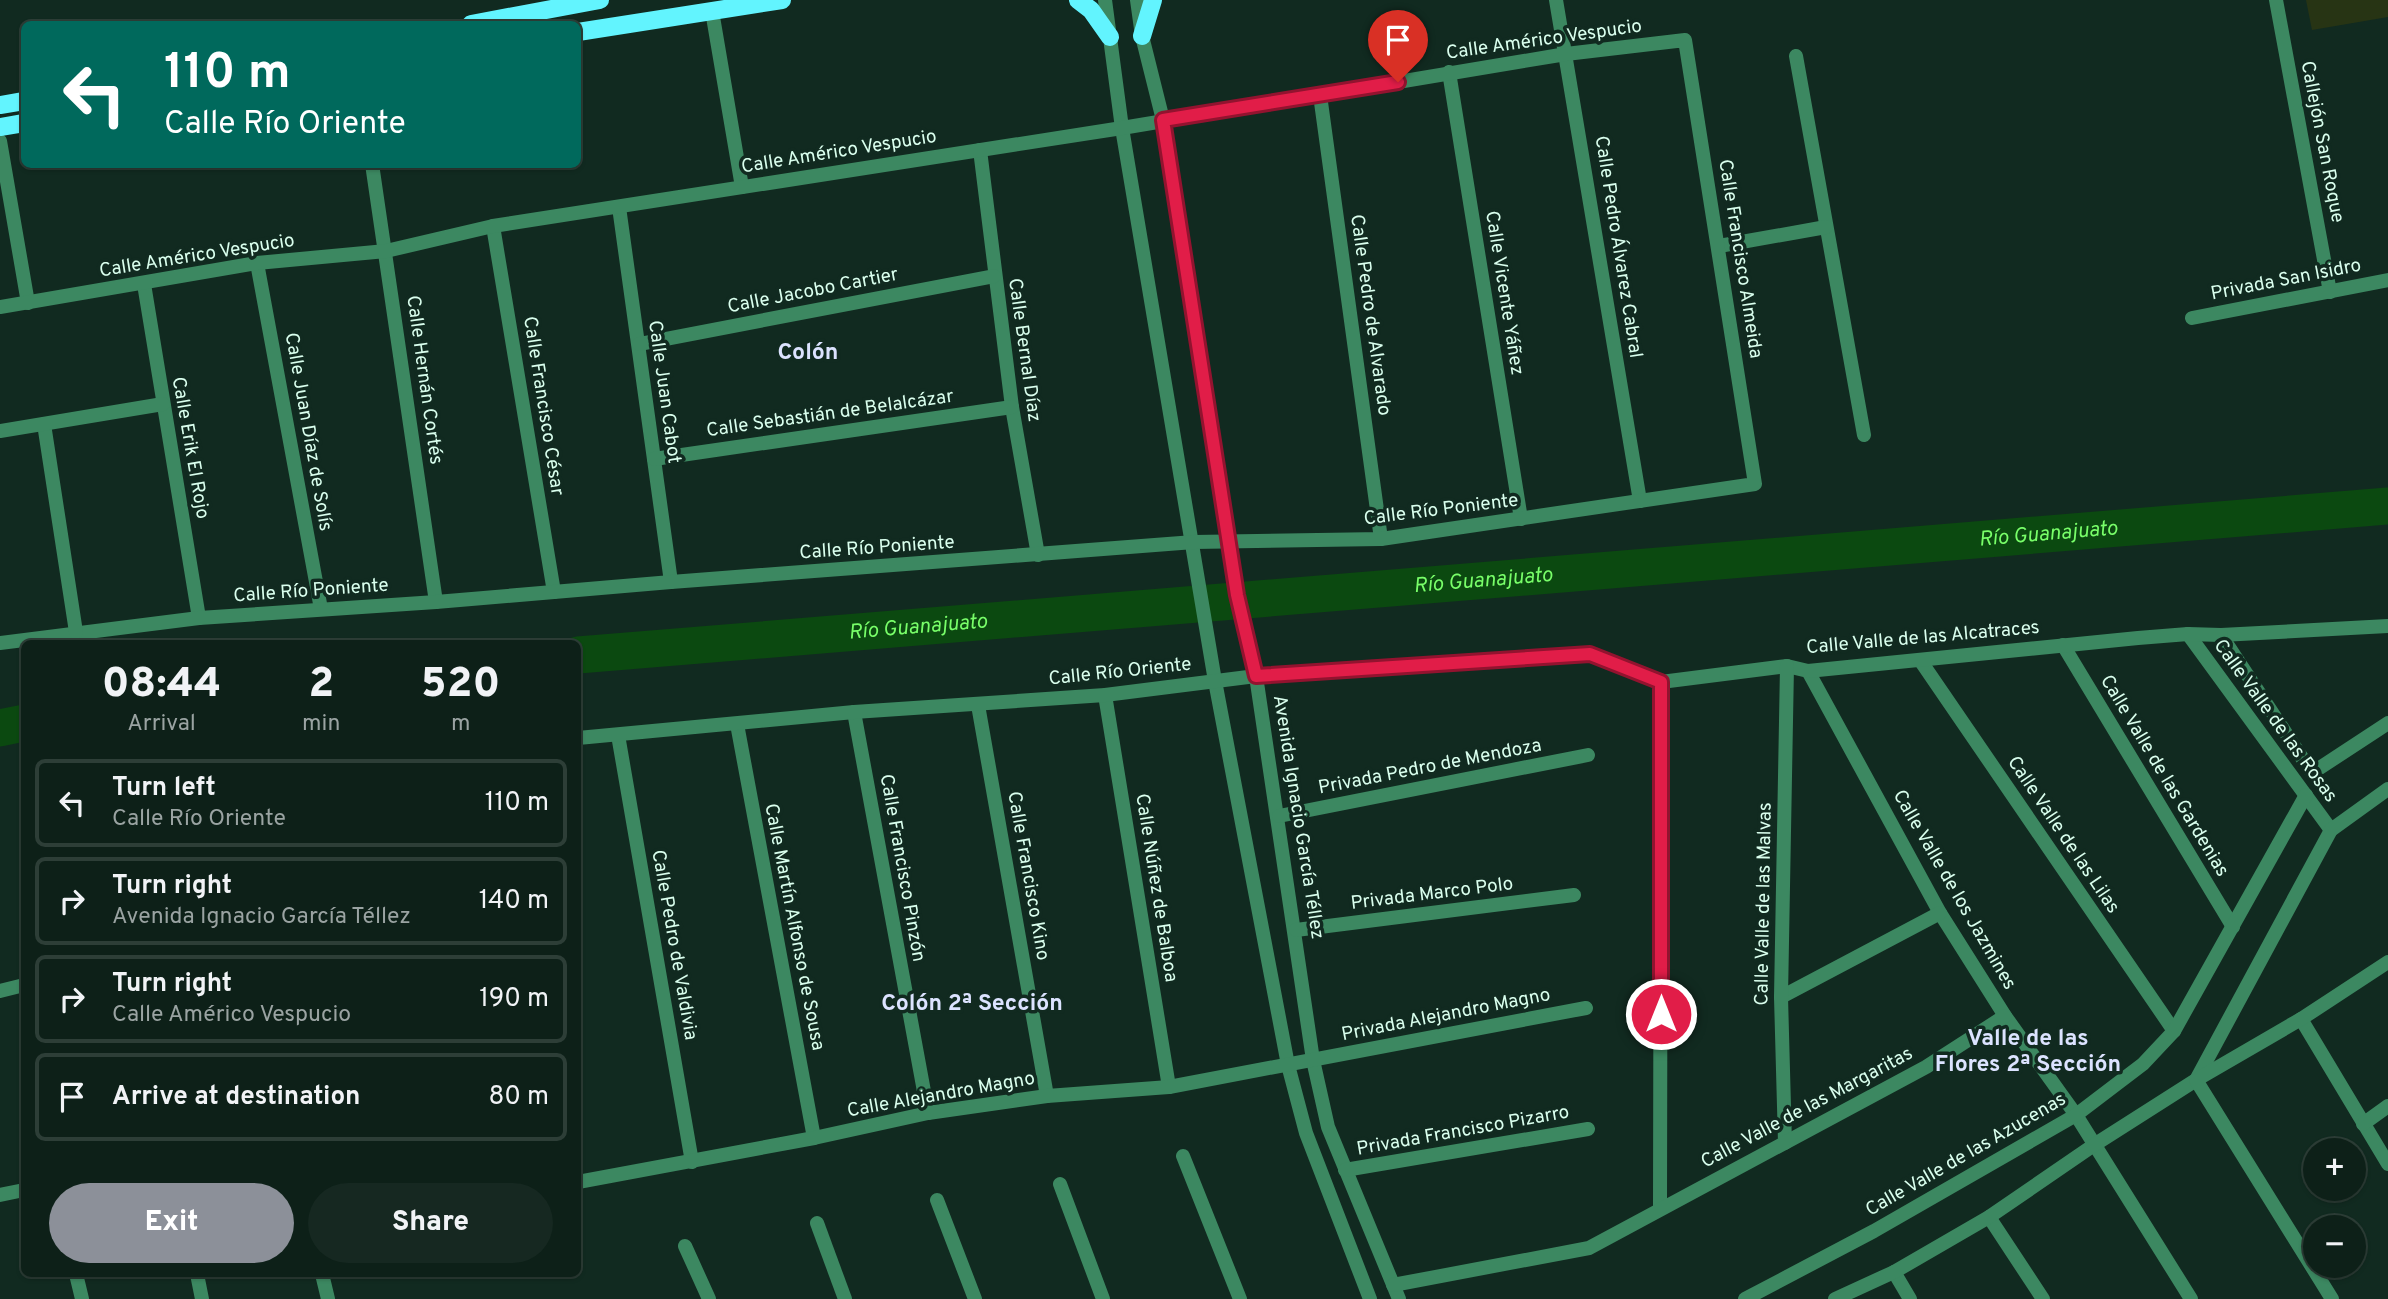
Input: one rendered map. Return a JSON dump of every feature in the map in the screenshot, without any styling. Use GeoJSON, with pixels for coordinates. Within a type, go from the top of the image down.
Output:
{"type":"FeatureCollection","features":[{"type":"Feature","properties":{"kind":"main road"},"geometry":{"type":"LineString","coordinates":[[487,21],[600,0]]}},
{"type":"Feature","properties":{"kind":"main road"},"geometry":{"type":"LineString","coordinates":[[581,32],[782,0]]}},
{"type":"Feature","properties":{"kind":"main road"},"geometry":{"type":"LineString","coordinates":[[1078,0],[1091,10],[1110,37]]}},
{"type":"Feature","properties":{"kind":"main road"},"geometry":{"type":"LineString","coordinates":[[1142,36],[1153,0]]}},
{"type":"Feature","properties":{"kind":"main road"},"geometry":{"type":"LineString","coordinates":[[0,105],[21,102]]}},
{"type":"Feature","properties":{"kind":"main road"},"geometry":{"type":"LineString","coordinates":[[0,127],[21,124]]}},
{"type":"Feature","properties":{"kind":"street"},"geometry":{"type":"LineString","coordinates":[[1105,0],[1122,128],[1212,664],[1288,1065],[1306,1133],[1370,1299]]}},
{"type":"Feature","properties":{"kind":"street","name":"Avenida Ignacio García Téllez"},"geometry":{"type":"LineString","coordinates":[[1137,0],[1142,36],[1163,120],[1237,595],[1256,676],[1296,930],[1313,1060],[1328,1127],[1399,1299]]}},
{"type":"Feature","properties":{"kind":"street","name":"Calle Pedro Álvarez Cabral"},"geometry":{"type":"LineString","coordinates":[[1556,0],[1640,501]]}},
{"type":"Feature","properties":{"kind":"street","name":"Callejón San Roque"},"geometry":{"type":"LineString","coordinates":[[2276,0],[2330,292]]}},
{"type":"Feature","properties":{"kind":"street"},"geometry":{"type":"LineString","coordinates":[[712,11],[742,187]]}},
{"type":"Feature","properties":{"kind":"street","name":"Calle Américo Vespucio"},"geometry":{"type":"LineString","coordinates":[[0,307],[144,284],[257,262],[386,251],[493,226],[1122,128],[1449,72],[1566,54],[1685,40]]}},
{"type":"Feature","properties":{"kind":"street","name":"Calle Francisco Almeida"},"geometry":{"type":"LineString","coordinates":[[1685,40],[1755,484]]}},
{"type":"Feature","properties":{"kind":"street"},"geometry":{"type":"LineString","coordinates":[[1796,56],[1864,435]]}},
{"type":"Feature","properties":{"kind":"street","name":"Calle Vicente Yáñez"},"geometry":{"type":"LineString","coordinates":[[1449,72],[1521,519]]}},
{"type":"Feature","properties":{"kind":"street","name":"Calle Pedro de Alvarado"},"geometry":{"type":"LineString","coordinates":[[1321,95],[1381,539]]}},
{"type":"Feature","properties":{"kind":"street"},"geometry":{"type":"LineString","coordinates":[[0,141],[28,303]]}},
{"type":"Feature","properties":{"kind":"street","name":"Calle Bernal Díaz"},"geometry":{"type":"LineString","coordinates":[[980,150],[1012,407],[1038,555]]}},
{"type":"Feature","properties":{"kind":"street","name":"Calle Hernán Cortés"},"geometry":{"type":"LineString","coordinates":[[373,168],[436,602]]}},
{"type":"Feature","properties":{"kind":"street","name":"Calle Juan Cabot"},"geometry":{"type":"LineString","coordinates":[[619,207],[671,582]]}},
{"type":"Feature","properties":{"kind":"street","name":"Calle Francisco César"},"geometry":{"type":"LineString","coordinates":[[493,226],[554,592]]}},
{"type":"Feature","properties":{"kind":"street"},"geometry":{"type":"LineString","coordinates":[[1719,246],[1826,227]]}},
{"type":"Feature","properties":{"kind":"street","name":"Calle Juan Díaz de Solís"},"geometry":{"type":"LineString","coordinates":[[257,262],[321,609]]}},
{"type":"Feature","properties":{"kind":"street","name":"Calle Jacobo Cartier"},"geometry":{"type":"LineString","coordinates":[[639,344],[994,276]]}},
{"type":"Feature","properties":{"kind":"street","name":"Privada San Isidro"},"geometry":{"type":"LineString","coordinates":[[2192,318],[2388,280]]}},
{"type":"Feature","properties":{"kind":"street","name":"Calle Erik El Rojo"},"geometry":{"type":"LineString","coordinates":[[144,284],[199,618]]}},
{"type":"Feature","properties":{"kind":"street"},"geometry":{"type":"LineString","coordinates":[[0,431],[163,404]]}},
{"type":"Feature","properties":{"kind":"street","name":"Calle Sebastián de Belalcázar"},"geometry":{"type":"LineString","coordinates":[[654,459],[1012,407]]}},
{"type":"Feature","properties":{"kind":"street"},"geometry":{"type":"LineString","coordinates":[[44,424],[76,632]]}},
{"type":"Feature","properties":{"kind":"street","name":"Calle Río Poniente"},"geometry":{"type":"LineString","coordinates":[[0,643],[199,618],[671,582],[1038,555],[1381,539],[1755,484]]}},
{"type":"Feature","properties":{"kind":"street","name":"Calle Valle de las Alcatraces"},"geometry":{"type":"LineString","coordinates":[[1661,682],[1787,666],[1808,671],[2188,634],[2221,635],[2388,626]]}},
{"type":"Feature","properties":{"kind":"street","name":"Calle Valle de las Rosas"},"geometry":{"type":"LineString","coordinates":[[2188,634],[2331,830]]}},
{"type":"Feature","properties":{"kind":"street"},"geometry":{"type":"LineString","coordinates":[[2221,635],[2312,773],[2388,723]]}},
{"type":"Feature","properties":{"kind":"street","name":"Calle Valle de las Gardenias"},"geometry":{"type":"LineString","coordinates":[[2063,645],[2233,928]]}},
{"type":"Feature","properties":{"kind":"street","name":"Calle Río Oriente"},"geometry":{"type":"LineString","coordinates":[[581,738],[854,712],[1105,695],[1256,676],[1590,654],[1661,682]]}},
{"type":"Feature","properties":{"kind":"street","name":"Calle Valle de las Lilas"},"geometry":{"type":"LineString","coordinates":[[1920,660],[2174,1031]]}},
{"type":"Feature","properties":{"kind":"street","name":"Calle Valle de las Malvas"},"geometry":{"type":"LineString","coordinates":[[1785,1143],[1781,998],[1787,666]]}},
{"type":"Feature","properties":{"kind":"street","name":"Calle Valle de los Jazmines"},"geometry":{"type":"LineString","coordinates":[[1808,671],[1940,913],[2005,1016],[2076,1115],[2191,1299]]}},
{"type":"Feature","properties":{"kind":"street"},"geometry":{"type":"LineString","coordinates":[[1660,1208],[1661,682]]}},
{"type":"Feature","properties":{"kind":"street","name":"Calle Núñez de Balboa"},"geometry":{"type":"LineString","coordinates":[[1105,695],[1170,1087]]}},
{"type":"Feature","properties":{"kind":"street","name":"Calle Francisco Kino"},"geometry":{"type":"LineString","coordinates":[[978,705],[1047,1096]]}},
{"type":"Feature","properties":{"kind":"street","name":"Calle Francisco Pinzón"},"geometry":{"type":"LineString","coordinates":[[854,712],[928,1113]]}},
{"type":"Feature","properties":{"kind":"street","name":"Calle Martín Alfonso de Sousa"},"geometry":{"type":"LineString","coordinates":[[737,724],[814,1138]]}},
{"type":"Feature","properties":{"kind":"street","name":"Calle Pedro de Valdivia"},"geometry":{"type":"LineString","coordinates":[[618,735],[692,1162]]}},
{"type":"Feature","properties":{"kind":"street","name":"Privada Pedro de Mendoza"},"geometry":{"type":"LineString","coordinates":[[1279,816],[1588,755]]}},
{"type":"Feature","properties":{"kind":"street"},"geometry":{"type":"LineString","coordinates":[[2196,1080],[2331,830],[2388,789]]}},
{"type":"Feature","properties":{"kind":"street","name":"Calle Valle de las Azucenas"},"geometry":{"type":"LineString","coordinates":[[1745,1299],[1763,1296],[2076,1115],[2143,1065],[2174,1031],[2306,795]]}},
{"type":"Feature","properties":{"kind":"street","name":"Privada Marco Polo"},"geometry":{"type":"LineString","coordinates":[[1296,930],[1574,895]]}},
{"type":"Feature","properties":{"kind":"street"},"geometry":{"type":"LineString","coordinates":[[1781,998],[1940,913]]}},
{"type":"Feature","properties":{"kind":"street"},"geometry":{"type":"LineString","coordinates":[[1835,1299],[1894,1272],[1989,1217],[2094,1145],[2196,1080],[2301,1019],[2388,962]]}},
{"type":"Feature","properties":{"kind":"street"},"geometry":{"type":"LineString","coordinates":[[0,991],[21,986]]}},
{"type":"Feature","properties":{"kind":"street","name":"Privada Alejandro Magno"},"geometry":{"type":"LineString","coordinates":[[1313,1060],[1586,1008]]}},
{"type":"Feature","properties":{"kind":"street","name":"Calle Valle de las Margaritas"},"geometry":{"type":"LineString","coordinates":[[1393,1284],[1589,1248],[1926,1067],[2005,1016]]}},
{"type":"Feature","properties":{"kind":"street"},"geometry":{"type":"LineString","coordinates":[[2301,1019],[2388,1164]]}},
{"type":"Feature","properties":{"kind":"street","name":"Calle Alejandro Magno"},"geometry":{"type":"LineString","coordinates":[[581,1182],[814,1138],[928,1113],[1047,1096],[1170,1087],[1313,1060]]}},
{"type":"Feature","properties":{"kind":"street"},"geometry":{"type":"LineString","coordinates":[[2196,1080],[2332,1299]]}},
{"type":"Feature","properties":{"kind":"street"},"geometry":{"type":"LineString","coordinates":[[2363,1124],[2388,1106]]}},
{"type":"Feature","properties":{"kind":"street","name":"Privada Francisco Pizarro"},"geometry":{"type":"LineString","coordinates":[[1345,1170],[1588,1129]]}},
{"type":"Feature","properties":{"kind":"street"},"geometry":{"type":"LineString","coordinates":[[1183,1156],[1240,1299]]}},
{"type":"Feature","properties":{"kind":"street"},"geometry":{"type":"LineString","coordinates":[[1060,1184],[1103,1299]]}},
{"type":"Feature","properties":{"kind":"street"},"geometry":{"type":"LineString","coordinates":[[0,1195],[21,1191]]}},
{"type":"Feature","properties":{"kind":"street"},"geometry":{"type":"LineString","coordinates":[[937,1200],[975,1299]]}},
{"type":"Feature","properties":{"kind":"street"},"geometry":{"type":"LineString","coordinates":[[1989,1217],[2043,1299]]}},
{"type":"Feature","properties":{"kind":"street"},"geometry":{"type":"LineString","coordinates":[[817,1223],[845,1299]]}},
{"type":"Feature","properties":{"kind":"street"},"geometry":{"type":"LineString","coordinates":[[685,1246],[709,1299]]}},
{"type":"Feature","properties":{"kind":"street"},"geometry":{"type":"LineString","coordinates":[[1894,1272],[1910,1299]]}},
{"type":"Feature","properties":{"kind":"street"},"geometry":{"type":"LineString","coordinates":[[77,1277],[82,1299]]}},
{"type":"Feature","properties":{"kind":"street"},"geometry":{"type":"LineString","coordinates":[[198,1277],[202,1299]]}},
{"type":"Feature","properties":{"kind":"street"},"geometry":{"type":"LineString","coordinates":[[323,1277],[328,1299]]}},
{"type":"Feature","properties":{"kind":"green space"},"geometry":{"type":"Polygon","coordinates":[[[2306,0],[2388,0],[2388,17],[2312,30],[2306,0]]]}},
{"type":"Feature","properties":{"kind":"waterway","name":"Río Guanajuato"},"geometry":{"type":"LineString","coordinates":[[581,655],[2388,506]]}},
{"type":"Feature","properties":{"kind":"waterway","name":"Río Guanajuato"},"geometry":{"type":"LineString","coordinates":[[0,728],[21,724]]}},
{"type":"Feature","properties":{"kind":"district","name":"Colón"},"geometry":{"type":"Point","coordinates":[808,353]}},
{"type":"Feature","properties":{"kind":"district","name":"Colón 2ª Sección"},"geometry":{"type":"Point","coordinates":[972,1004]}},
{"type":"Feature","properties":{"kind":"district","name":"Valle de las Flores 2ª Sección"},"geometry":{"type":"Point","coordinates":[2028,1052]}},
{"type":"Feature","properties":{"kind":"route"},"geometry":{"type":"LineString","coordinates":[[1398,82],[1163,120],[1237,595],[1256,676],[1590,654],[1661,682],[1661,1014]]}}]}
